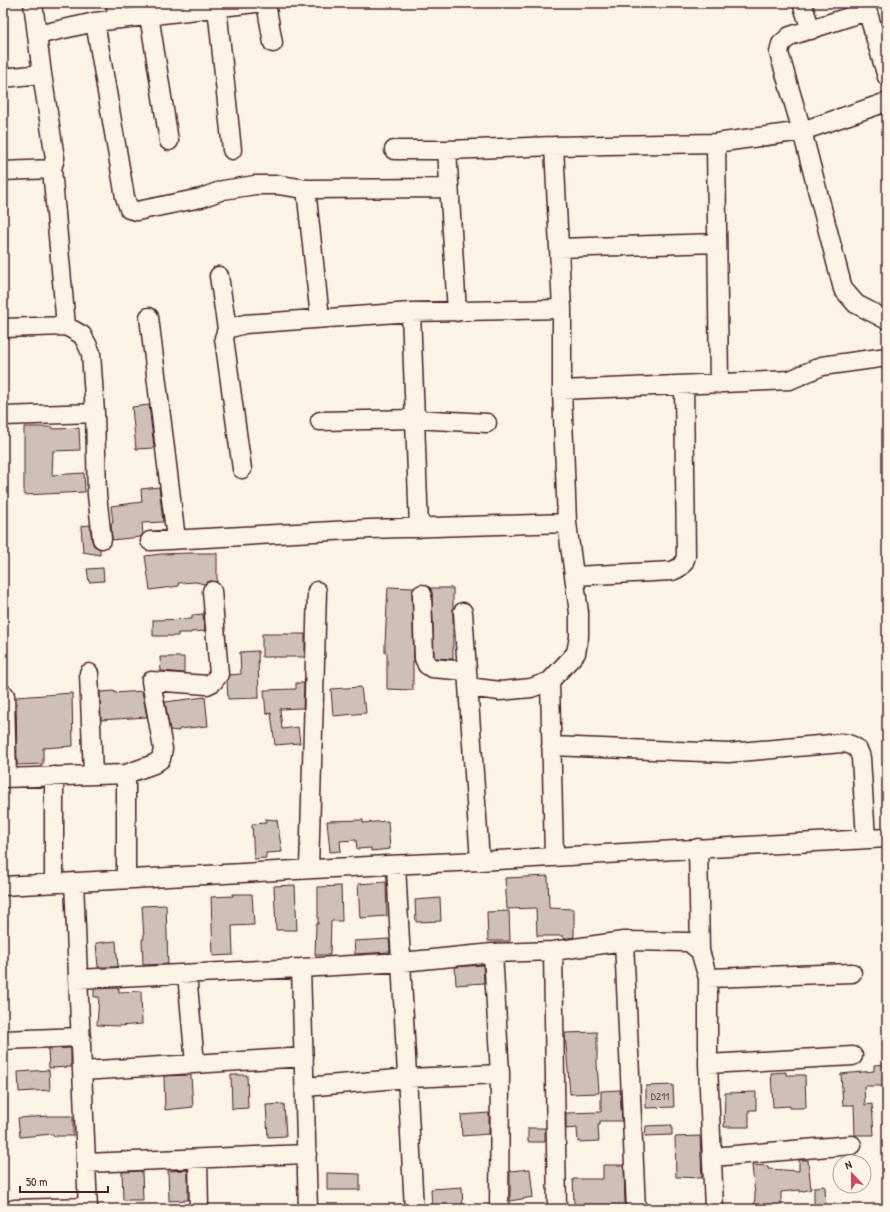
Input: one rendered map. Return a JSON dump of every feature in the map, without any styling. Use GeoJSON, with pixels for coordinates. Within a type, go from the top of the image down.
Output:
{"type":"FeatureCollection","features":[{"type":"Feature","properties":{"kind":"street"},"geometry":{"type":"LineString","coordinates":[[33,3],[55,158],[52,169],[66,326]]}},
{"type":"Feature","properties":{"kind":"street"},"geometry":{"type":"LineString","coordinates":[[37,35],[95,22],[117,11],[149,15],[186,7],[217,7],[255,3]]}},
{"type":"Feature","properties":{"kind":"street"},"geometry":{"type":"LineString","coordinates":[[266,3],[273,43]]}},
{"type":"Feature","properties":{"kind":"street"},"geometry":{"type":"LineString","coordinates":[[802,3],[811,30]]}},
{"type":"Feature","properties":{"kind":"street"},"geometry":{"type":"LineString","coordinates":[[217,7],[232,150]]}},
{"type":"Feature","properties":{"kind":"street"},"geometry":{"type":"LineString","coordinates":[[887,77],[866,7],[811,30],[790,36],[781,44],[779,53],[802,131],[843,289],[856,304],[887,320]]}},
{"type":"Feature","properties":{"kind":"street"},"geometry":{"type":"LineString","coordinates":[[149,15],[169,141]]}},
{"type":"Feature","properties":{"kind":"street"},"geometry":{"type":"LineString","coordinates":[[95,22],[125,197],[129,209],[137,211],[201,198],[223,190],[255,185],[279,185],[306,189],[449,188]]}},
{"type":"Feature","properties":{"kind":"street"},"geometry":{"type":"LineString","coordinates":[[3,78],[42,74]]}},
{"type":"Feature","properties":{"kind":"street"},"geometry":{"type":"LineString","coordinates":[[394,150],[716,143],[802,131],[887,102]]}},
{"type":"Feature","properties":{"kind":"street"},"geometry":{"type":"LineString","coordinates":[[716,143],[719,384]]}},
{"type":"Feature","properties":{"kind":"street"},"geometry":{"type":"LineString","coordinates":[[422,594],[424,658],[427,665],[432,668],[500,691],[531,688],[550,681],[576,653],[579,637],[579,613],[567,523],[562,390],[562,309],[554,146]]}},
{"type":"Feature","properties":{"kind":"street"},"geometry":{"type":"LineString","coordinates":[[447,150],[457,312]]}},
{"type":"Feature","properties":{"kind":"street"},"geometry":{"type":"LineString","coordinates":[[3,171],[52,169]]}},
{"type":"Feature","properties":{"kind":"street"},"geometry":{"type":"LineString","coordinates":[[306,189],[320,318]]}},
{"type":"Feature","properties":{"kind":"street"},"geometry":{"type":"LineString","coordinates":[[559,248],[717,243]]}},
{"type":"Feature","properties":{"kind":"street"},"geometry":{"type":"LineString","coordinates":[[219,276],[227,329],[224,338],[242,469]]}},
{"type":"Feature","properties":{"kind":"street"},"geometry":{"type":"LineString","coordinates":[[227,329],[245,324],[411,312],[562,309]]}},
{"type":"Feature","properties":{"kind":"street"},"geometry":{"type":"LineString","coordinates":[[411,312],[420,528]]}},
{"type":"Feature","properties":{"kind":"street"},"geometry":{"type":"LineString","coordinates":[[149,317],[176,539]]}},
{"type":"Feature","properties":{"kind":"street"},"geometry":{"type":"LineString","coordinates":[[3,328],[66,326],[82,335],[91,353],[95,413],[97,495],[102,539]]}},
{"type":"Feature","properties":{"kind":"street"},"geometry":{"type":"LineString","coordinates":[[562,390],[790,380],[822,366],[887,357]]}},
{"type":"Feature","properties":{"kind":"street"},"geometry":{"type":"LineString","coordinates":[[574,576],[672,571],[679,568],[684,563],[686,556],[684,385]]}},
{"type":"Feature","properties":{"kind":"street"},"geometry":{"type":"LineString","coordinates":[[3,416],[95,413]]}},
{"type":"Feature","properties":{"kind":"street"},"geometry":{"type":"LineString","coordinates":[[320,422],[416,419],[487,423]]}},
{"type":"Feature","properties":{"kind":"street"},"geometry":{"type":"LineString","coordinates":[[150,541],[420,528],[567,523]]}},
{"type":"Feature","properties":{"kind":"street"},"geometry":{"type":"LineString","coordinates":[[4,695],[5,778],[126,774],[154,764],[161,759],[163,749],[151,681],[207,685],[213,682],[219,674],[212,591]]}},
{"type":"Feature","properties":{"kind":"street"},"geometry":{"type":"LineString","coordinates":[[309,869],[317,591]]}},
{"type":"Feature","properties":{"kind":"street"},"geometry":{"type":"LineString","coordinates":[[462,612],[480,861]]}},
{"type":"Feature","properties":{"kind":"street"},"geometry":{"type":"LineString","coordinates":[[88,673],[93,775]]}},
{"type":"Feature","properties":{"kind":"street"},"geometry":{"type":"LineString","coordinates":[[550,681],[554,856]]}},
{"type":"Feature","properties":{"kind":"street"},"geometry":{"type":"LineString","coordinates":[[551,746],[728,753],[842,743],[848,744],[856,747],[860,752],[866,839]]}},
{"type":"Feature","properties":{"kind":"street"},"geometry":{"type":"LineString","coordinates":[[126,774],[126,879]]}},
{"type":"Feature","properties":{"kind":"street"},"geometry":{"type":"LineString","coordinates":[[54,776],[54,883]]}},
{"type":"Feature","properties":{"kind":"street"},"geometry":{"type":"LineString","coordinates":[[3,886],[887,838]]}},
{"type":"Feature","properties":{"kind":"street"},"geometry":{"type":"LineString","coordinates":[[698,848],[700,951],[708,978],[708,1064],[714,1209]]}},
{"type":"Feature","properties":{"kind":"street"},"geometry":{"type":"LineString","coordinates":[[396,865],[414,1209]]}},
{"type":"Feature","properties":{"kind":"street"},"geometry":{"type":"LineString","coordinates":[[14,1209],[88,1208],[74,882]]}},
{"type":"Feature","properties":{"kind":"street"},"geometry":{"type":"LineString","coordinates":[[78,979],[402,962],[493,953],[553,951],[624,941],[689,942],[700,951]]}},
{"type":"Feature","properties":{"kind":"street"},"geometry":{"type":"LineString","coordinates":[[624,941],[636,1209]]}},
{"type":"Feature","properties":{"kind":"street"},"geometry":{"type":"LineString","coordinates":[[553,951],[557,1209]]}},
{"type":"Feature","properties":{"kind":"street"},"geometry":{"type":"LineString","coordinates":[[493,953],[500,1074],[499,1209]]}},
{"type":"Feature","properties":{"kind":"street"},"geometry":{"type":"LineString","coordinates":[[301,968],[308,1209]]}},
{"type":"Feature","properties":{"kind":"street"},"geometry":{"type":"LineString","coordinates":[[708,978],[852,973]]}},
{"type":"Feature","properties":{"kind":"street"},"geometry":{"type":"LineString","coordinates":[[187,974],[195,1064]]}},
{"type":"Feature","properties":{"kind":"street"},"geometry":{"type":"LineString","coordinates":[[3,1040],[81,1037]]}},
{"type":"Feature","properties":{"kind":"street"},"geometry":{"type":"LineString","coordinates":[[708,1064],[853,1056]]}},
{"type":"Feature","properties":{"kind":"street"},"geometry":{"type":"LineString","coordinates":[[82,1071],[304,1058]]}},
{"type":"Feature","properties":{"kind":"street"},"geometry":{"type":"LineString","coordinates":[[305,1087],[408,1078],[500,1074]]}},
{"type":"Feature","properties":{"kind":"street"},"geometry":{"type":"LineString","coordinates":[[712,1157],[852,1145]]}},
{"type":"Feature","properties":{"kind":"street"},"geometry":{"type":"LineString","coordinates":[[86,1163],[307,1154]]}},
{"type":"Feature","properties":{"kind":"street"},"geometry":{"type":"LineString","coordinates":[[198,1159],[199,1209]]}},
{"type":"Feature","properties":{"kind":"building"},"geometry":{"type":"Polygon","coordinates":[[[149,405],[154,448],[136,449],[132,407],[149,405]]]}},
{"type":"Feature","properties":{"kind":"building"},"geometry":{"type":"Polygon","coordinates":[[[24,427],[53,427],[53,429],[79,428],[80,450],[53,451],[52,475],[84,473],[85,492],[24,495],[24,427]]]}},
{"type":"Feature","properties":{"kind":"building"},"geometry":{"type":"Polygon","coordinates":[[[159,487],[163,522],[142,523],[143,534],[140,537],[112,540],[111,523],[113,523],[111,506],[142,502],[141,489],[159,487]]]}},
{"type":"Feature","properties":{"kind":"building"},"geometry":{"type":"Polygon","coordinates":[[[90,525],[92,541],[94,546],[100,549],[100,555],[83,552],[81,526],[90,525]]]}},
{"type":"Feature","properties":{"kind":"building"},"geometry":{"type":"Polygon","coordinates":[[[217,553],[217,582],[211,581],[204,584],[196,582],[178,583],[179,586],[150,590],[145,556],[217,553]]]}},
{"type":"Feature","properties":{"kind":"building"},"geometry":{"type":"Polygon","coordinates":[[[103,568],[104,581],[89,582],[87,569],[103,568]]]}},
{"type":"Feature","properties":{"kind":"building"},"geometry":{"type":"Polygon","coordinates":[[[388,587],[414,588],[412,594],[414,662],[413,690],[387,689],[387,653],[385,653],[385,643],[388,587]]]}},
{"type":"Feature","properties":{"kind":"building"},"geometry":{"type":"Polygon","coordinates":[[[430,588],[453,588],[453,659],[435,658],[434,656],[432,594],[430,588]]]}},
{"type":"Feature","properties":{"kind":"building"},"geometry":{"type":"Polygon","coordinates":[[[203,614],[205,631],[178,633],[178,636],[153,636],[153,620],[192,619],[192,615],[203,614]]]}},
{"type":"Feature","properties":{"kind":"building"},"geometry":{"type":"Polygon","coordinates":[[[262,634],[305,634],[305,657],[262,657],[262,634]]]}},
{"type":"Feature","properties":{"kind":"building"},"geometry":{"type":"Polygon","coordinates":[[[258,651],[259,698],[228,699],[227,681],[229,675],[241,674],[240,652],[258,651]]]}},
{"type":"Feature","properties":{"kind":"building"},"geometry":{"type":"Polygon","coordinates":[[[160,657],[184,657],[184,673],[161,671],[160,657]]]}},
{"type":"Feature","properties":{"kind":"building"},"geometry":{"type":"Polygon","coordinates":[[[296,683],[304,683],[303,708],[280,709],[282,729],[298,727],[300,743],[275,745],[271,713],[266,714],[264,690],[296,689],[296,683]]]}},
{"type":"Feature","properties":{"kind":"building"},"geometry":{"type":"Polygon","coordinates":[[[361,687],[366,713],[333,716],[331,689],[361,687]]]}},
{"type":"Feature","properties":{"kind":"building"},"geometry":{"type":"Polygon","coordinates":[[[115,691],[115,693],[142,691],[147,717],[101,720],[100,692],[115,691]]]}},
{"type":"Feature","properties":{"kind":"building"},"geometry":{"type":"Polygon","coordinates":[[[72,693],[73,746],[43,748],[43,764],[17,765],[16,697],[72,693]]]}},
{"type":"Feature","properties":{"kind":"building"},"geometry":{"type":"Polygon","coordinates":[[[205,697],[208,726],[179,729],[179,731],[170,730],[165,702],[205,697]]]}},
{"type":"Feature","properties":{"kind":"building"},"geometry":{"type":"Polygon","coordinates":[[[265,819],[277,820],[282,852],[266,853],[266,858],[254,859],[252,824],[266,823],[265,819]]]}},
{"type":"Feature","properties":{"kind":"building"},"geometry":{"type":"Polygon","coordinates":[[[363,820],[363,823],[388,821],[390,849],[371,851],[371,848],[357,849],[356,840],[340,841],[341,851],[330,852],[327,821],[363,820]]]}},
{"type":"Feature","properties":{"kind":"building"},"geometry":{"type":"Polygon","coordinates":[[[548,876],[549,908],[574,909],[574,937],[563,939],[563,936],[537,936],[536,908],[507,909],[505,878],[548,876]]]}},
{"type":"Feature","properties":{"kind":"building"},"geometry":{"type":"Polygon","coordinates":[[[386,882],[387,916],[360,918],[358,884],[386,882]]]}},
{"type":"Feature","properties":{"kind":"building"},"geometry":{"type":"Polygon","coordinates":[[[295,885],[297,930],[276,930],[274,886],[295,885]]]}},
{"type":"Feature","properties":{"kind":"building"},"geometry":{"type":"Polygon","coordinates":[[[341,886],[342,921],[331,921],[330,955],[315,955],[316,924],[318,924],[318,887],[341,886]]]}},
{"type":"Feature","properties":{"kind":"building"},"geometry":{"type":"Polygon","coordinates":[[[233,894],[252,894],[254,925],[232,926],[233,955],[213,956],[211,897],[233,896],[233,894]]]}},
{"type":"Feature","properties":{"kind":"building"},"geometry":{"type":"Polygon","coordinates":[[[440,898],[441,921],[416,922],[415,900],[440,898]]]}},
{"type":"Feature","properties":{"kind":"building"},"geometry":{"type":"Polygon","coordinates":[[[166,905],[168,964],[143,965],[142,939],[144,939],[142,906],[166,905]]]}},
{"type":"Feature","properties":{"kind":"building"},"geometry":{"type":"Polygon","coordinates":[[[509,911],[510,941],[488,941],[487,912],[509,911]]]}},
{"type":"Feature","properties":{"kind":"building"},"geometry":{"type":"Polygon","coordinates":[[[389,939],[390,952],[355,954],[354,941],[389,939]]]}},
{"type":"Feature","properties":{"kind":"building"},"geometry":{"type":"Polygon","coordinates":[[[116,941],[118,967],[98,967],[96,943],[116,941]]]}},
{"type":"Feature","properties":{"kind":"building"},"geometry":{"type":"Polygon","coordinates":[[[483,965],[484,983],[456,985],[455,967],[483,965]]]}},
{"type":"Feature","properties":{"kind":"building"},"geometry":{"type":"Polygon","coordinates":[[[119,988],[119,992],[141,991],[142,1024],[120,1026],[97,1025],[99,997],[94,997],[94,989],[119,988]]]}},
{"type":"Feature","properties":{"kind":"building"},"geometry":{"type":"Polygon","coordinates":[[[597,1032],[599,1093],[570,1094],[565,1033],[597,1032]]]}},
{"type":"Feature","properties":{"kind":"building"},"geometry":{"type":"Polygon","coordinates":[[[71,1048],[71,1067],[49,1068],[48,1049],[71,1048]]]}},
{"type":"Feature","properties":{"kind":"building"},"geometry":{"type":"Polygon","coordinates":[[[887,1064],[887,1086],[864,1086],[865,1105],[872,1104],[874,1135],[855,1135],[854,1105],[843,1105],[841,1074],[874,1071],[874,1065],[887,1064]]]}},
{"type":"Feature","properties":{"kind":"building"},"geometry":{"type":"Polygon","coordinates":[[[49,1070],[50,1090],[19,1092],[18,1072],[49,1070]]]}},
{"type":"Feature","properties":{"kind":"building"},"geometry":{"type":"Polygon","coordinates":[[[786,1072],[786,1075],[805,1075],[806,1108],[790,1108],[790,1106],[773,1107],[771,1073],[786,1072]]]}},
{"type":"Feature","properties":{"kind":"building"},"geometry":{"type":"Polygon","coordinates":[[[191,1075],[193,1107],[165,1110],[164,1076],[191,1075]]]}},
{"type":"Feature","properties":{"kind":"building"},"geometry":{"type":"Polygon","coordinates":[[[231,1075],[247,1075],[248,1108],[232,1109],[231,1075]]]}},
{"type":"Feature","properties":{"kind":"building"},"geometry":{"type":"Polygon","coordinates":[[[673,1085],[674,1107],[646,1108],[646,1086],[673,1085]]]}},
{"type":"Feature","properties":{"kind":"building"},"geometry":{"type":"Polygon","coordinates":[[[620,1090],[622,1121],[600,1121],[600,1125],[598,1125],[599,1141],[578,1142],[577,1128],[566,1129],[566,1113],[601,1112],[601,1091],[620,1090]]]}},
{"type":"Feature","properties":{"kind":"building"},"geometry":{"type":"Polygon","coordinates":[[[756,1092],[756,1110],[749,1110],[749,1127],[724,1127],[725,1093],[756,1092]]]}},
{"type":"Feature","properties":{"kind":"building"},"geometry":{"type":"Polygon","coordinates":[[[284,1104],[286,1136],[268,1137],[266,1105],[284,1104]]]}},
{"type":"Feature","properties":{"kind":"building"},"geometry":{"type":"Polygon","coordinates":[[[489,1113],[489,1134],[462,1136],[461,1115],[489,1113]]]}},
{"type":"Feature","properties":{"kind":"building"},"geometry":{"type":"Polygon","coordinates":[[[73,1116],[73,1136],[53,1136],[53,1134],[20,1137],[18,1118],[73,1116]]]}},
{"type":"Feature","properties":{"kind":"building"},"geometry":{"type":"Polygon","coordinates":[[[672,1125],[672,1135],[645,1136],[646,1126],[672,1125]]]}},
{"type":"Feature","properties":{"kind":"building"},"geometry":{"type":"Polygon","coordinates":[[[528,1128],[545,1128],[545,1142],[528,1142],[528,1128]]]}},
{"type":"Feature","properties":{"kind":"building"},"geometry":{"type":"Polygon","coordinates":[[[700,1136],[702,1178],[676,1177],[675,1137],[700,1136]]]}},
{"type":"Feature","properties":{"kind":"building"},"geometry":{"type":"Polygon","coordinates":[[[799,1160],[808,1160],[811,1189],[800,1192],[800,1190],[781,1192],[781,1209],[754,1209],[755,1195],[752,1165],[768,1166],[768,1169],[799,1171],[799,1160]]]}},
{"type":"Feature","properties":{"kind":"building"},"geometry":{"type":"Polygon","coordinates":[[[603,1165],[624,1165],[625,1209],[605,1209],[605,1205],[574,1205],[573,1179],[603,1179],[603,1165]]]}},
{"type":"Feature","properties":{"kind":"building"},"geometry":{"type":"Polygon","coordinates":[[[530,1169],[533,1197],[510,1201],[510,1171],[530,1169]]]}},
{"type":"Feature","properties":{"kind":"building"},"geometry":{"type":"Polygon","coordinates":[[[188,1170],[188,1200],[169,1201],[168,1171],[188,1170]]]}},
{"type":"Feature","properties":{"kind":"building"},"geometry":{"type":"Polygon","coordinates":[[[142,1171],[143,1200],[123,1200],[122,1172],[142,1171]]]}},
{"type":"Feature","properties":{"kind":"building"},"geometry":{"type":"Polygon","coordinates":[[[327,1173],[360,1174],[360,1190],[327,1190],[327,1173]]]}},
{"type":"Feature","properties":{"kind":"building"},"geometry":{"type":"Polygon","coordinates":[[[825,1186],[826,1209],[814,1209],[814,1187],[825,1186]]]}},
{"type":"Feature","properties":{"kind":"building"},"geometry":{"type":"Polygon","coordinates":[[[462,1187],[463,1209],[432,1209],[431,1189],[462,1187]]]}}]}
